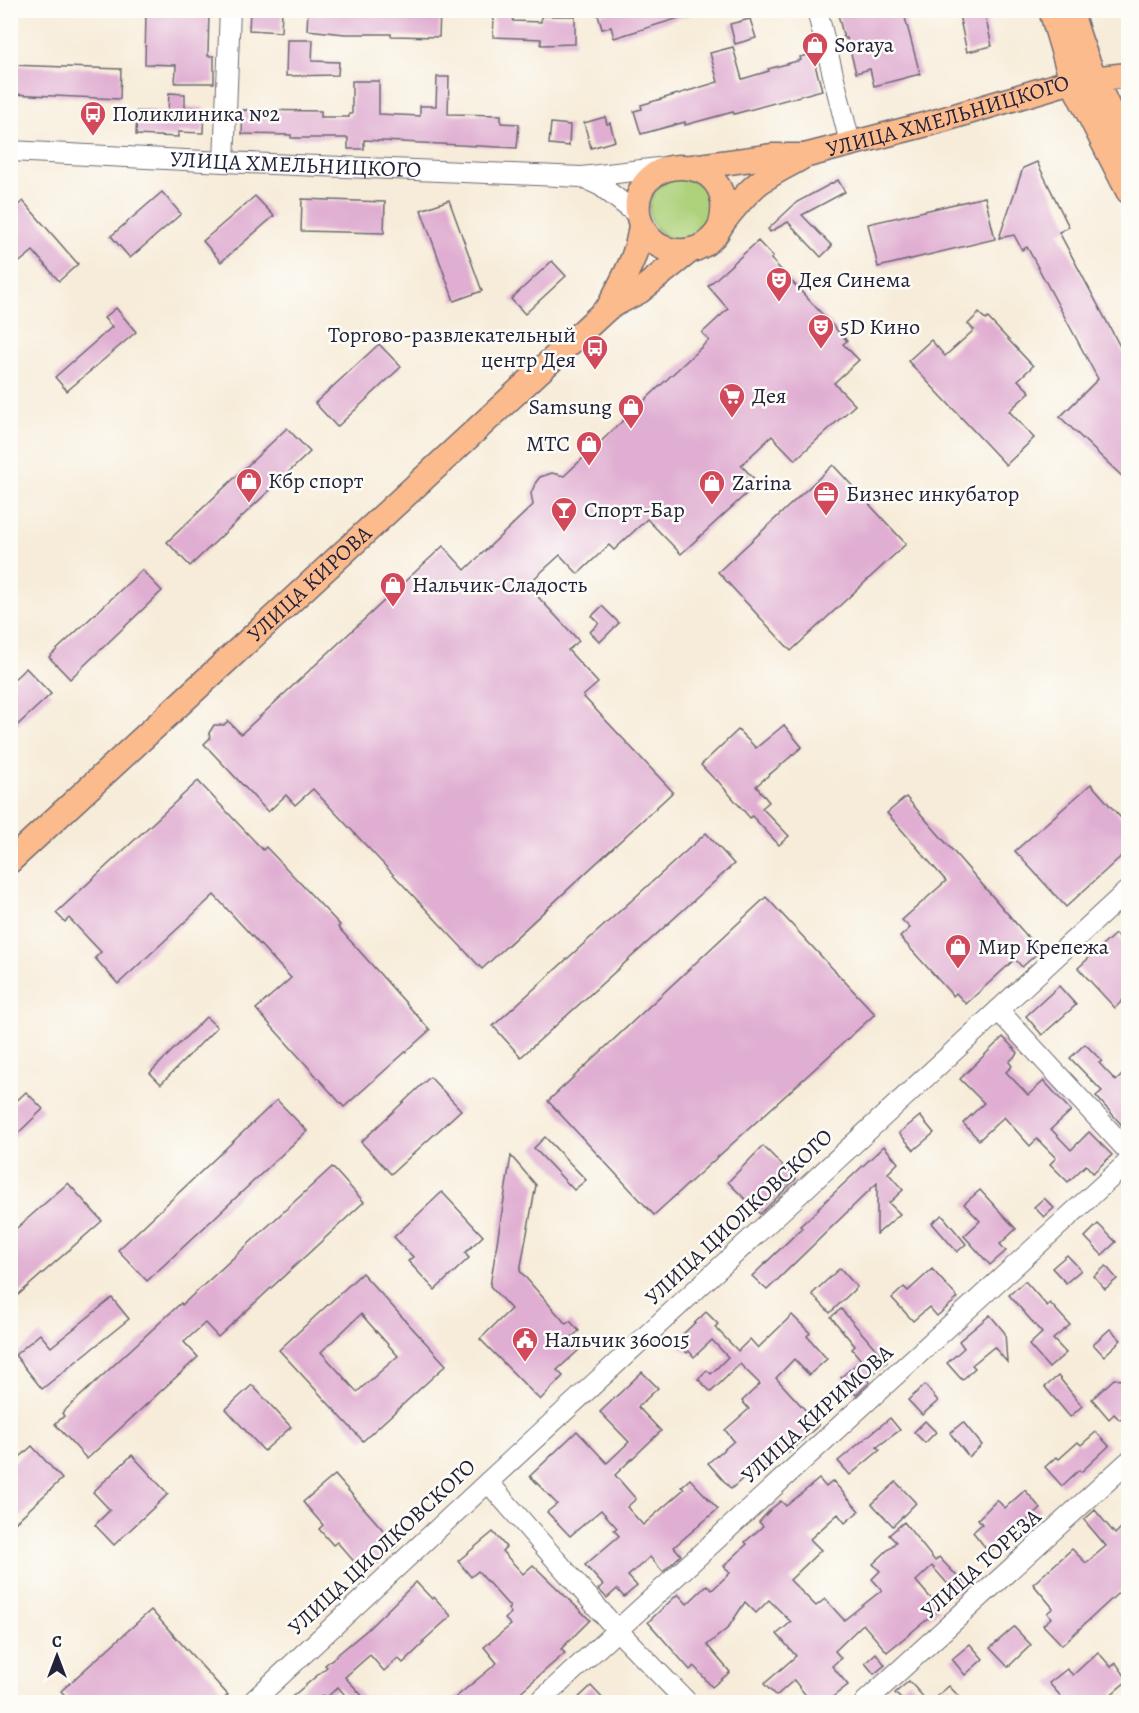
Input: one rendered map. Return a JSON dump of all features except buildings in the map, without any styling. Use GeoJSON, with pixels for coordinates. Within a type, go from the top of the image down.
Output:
{"type":"FeatureCollection","features":[{"type":"Feature","properties":{"kind":"main road"},"geometry":{"type":"LineString","coordinates":[[1051,10],[1083,80],[1128,191]]}},
{"type":"Feature","properties":{"kind":"main road"},"geometry":{"type":"LineString","coordinates":[[1071,10],[1077,34],[1083,80],[1128,150]]}},
{"type":"Feature","properties":{"kind":"main road","name":"УЛИЦА ХМЕЛЬНИЦКОГО"},"geometry":{"type":"LineString","coordinates":[[804,156],[1083,80],[1128,75]]}},
{"type":"Feature","properties":{"kind":"main road"},"geometry":{"type":"LineString","coordinates":[[609,307],[631,266],[638,246],[638,204],[645,184],[661,170],[773,156],[804,156]]}},
{"type":"Feature","properties":{"kind":"main road"},"geometry":{"type":"LineString","coordinates":[[609,307],[640,291],[691,250],[709,241],[721,224],[756,186],[804,156]]}},
{"type":"Feature","properties":{"kind":"main road"},"geometry":{"type":"LineString","coordinates":[[682,167],[702,171],[717,185],[724,204],[721,224]]}},
{"type":"Feature","properties":{"kind":"main road"},"geometry":{"type":"LineString","coordinates":[[639,220],[646,234],[661,247],[681,252],[691,250]]}},
{"type":"Feature","properties":{"kind":"main road","name":"УЛИЦА КИРОВА"},"geometry":{"type":"LineString","coordinates":[[10,861],[609,307]]}},
{"type":"Feature","properties":{"kind":"street"},"geometry":{"type":"LineString","coordinates":[[224,162],[230,10]]}},
{"type":"Feature","properties":{"kind":"street"},"geometry":{"type":"LineString","coordinates":[[817,10],[850,143]]}},
{"type":"Feature","properties":{"kind":"street","name":"УЛИЦА ХМЕЛЬНИЦКОГО"},"geometry":{"type":"LineString","coordinates":[[10,151],[582,177],[682,167]]}},
{"type":"Feature","properties":{"kind":"street"},"geometry":{"type":"LineString","coordinates":[[582,177],[601,186],[639,220]]}},
{"type":"Feature","properties":{"kind":"street","name":"УЛИЦА ЦИОЛКОВСКОГО"},"geometry":{"type":"LineString","coordinates":[[252,1702],[1128,890]]}},
{"type":"Feature","properties":{"kind":"street"},"geometry":{"type":"LineString","coordinates":[[998,1010],[1128,1151]]}},
{"type":"Feature","properties":{"kind":"street","name":"УЛИЦА КИРИМОВА"},"geometry":{"type":"LineString","coordinates":[[539,1702],[1128,1162]]}},
{"type":"Feature","properties":{"kind":"street","name":"УЛИЦА ТОРЕЗА"},"geometry":{"type":"LineString","coordinates":[[865,1702],[1128,1462]]}},
{"type":"Feature","properties":{"kind":"street"},"geometry":{"type":"LineString","coordinates":[[488,1482],[617,1630],[687,1702]]}},
{"type":"Feature","properties":{"kind":"green space"},"geometry":{"type":"Polygon","coordinates":[[[680,178],[702,187],[711,209],[702,231],[680,240],[658,231],[649,209],[658,187],[680,178]]]}},
{"type":"Feature","properties":{"kind":"place","name":"Soraya"},"geometry":{"type":"Point","coordinates":[815,68]}},
{"type":"Feature","properties":{"kind":"place","name":"Поликлиника №2"},"geometry":{"type":"Point","coordinates":[93,137]}},
{"type":"Feature","properties":{"kind":"place","name":"Дея Синема"},"geometry":{"type":"Point","coordinates":[779,303]}},
{"type":"Feature","properties":{"kind":"place","name":"5D Кино"},"geometry":{"type":"Point","coordinates":[821,350]}},
{"type":"Feature","properties":{"kind":"place","name":"Торгово-развлекательный центр Дея"},"geometry":{"type":"Point","coordinates":[595,371]}},
{"type":"Feature","properties":{"kind":"place","name":"Дея"},"geometry":{"type":"Point","coordinates":[732,419]}},
{"type":"Feature","properties":{"kind":"place","name":"Samsung"},"geometry":{"type":"Point","coordinates":[631,430]}},
{"type":"Feature","properties":{"kind":"place","name":"МТС"},"geometry":{"type":"Point","coordinates":[589,467]}},
{"type":"Feature","properties":{"kind":"place","name":"Кбр спорт"},"geometry":{"type":"Point","coordinates":[249,504]}},
{"type":"Feature","properties":{"kind":"place","name":"Zarina"},"geometry":{"type":"Point","coordinates":[712,506]}},
{"type":"Feature","properties":{"kind":"place","name":"Бизнес инкубатор"},"geometry":{"type":"Point","coordinates":[826,517]}},
{"type":"Feature","properties":{"kind":"place","name":"Спорт-Бар"},"geometry":{"type":"Point","coordinates":[564,533]}},
{"type":"Feature","properties":{"kind":"place","name":"Нальчик-Сладость"},"geometry":{"type":"Point","coordinates":[393,608]}},
{"type":"Feature","properties":{"kind":"place","name":"Мир Крепежа"},"geometry":{"type":"Point","coordinates":[958,970]}},
{"type":"Feature","properties":{"kind":"place","name":"Нальчик 360015"},"geometry":{"type":"Point","coordinates":[525,1363]}}]}
